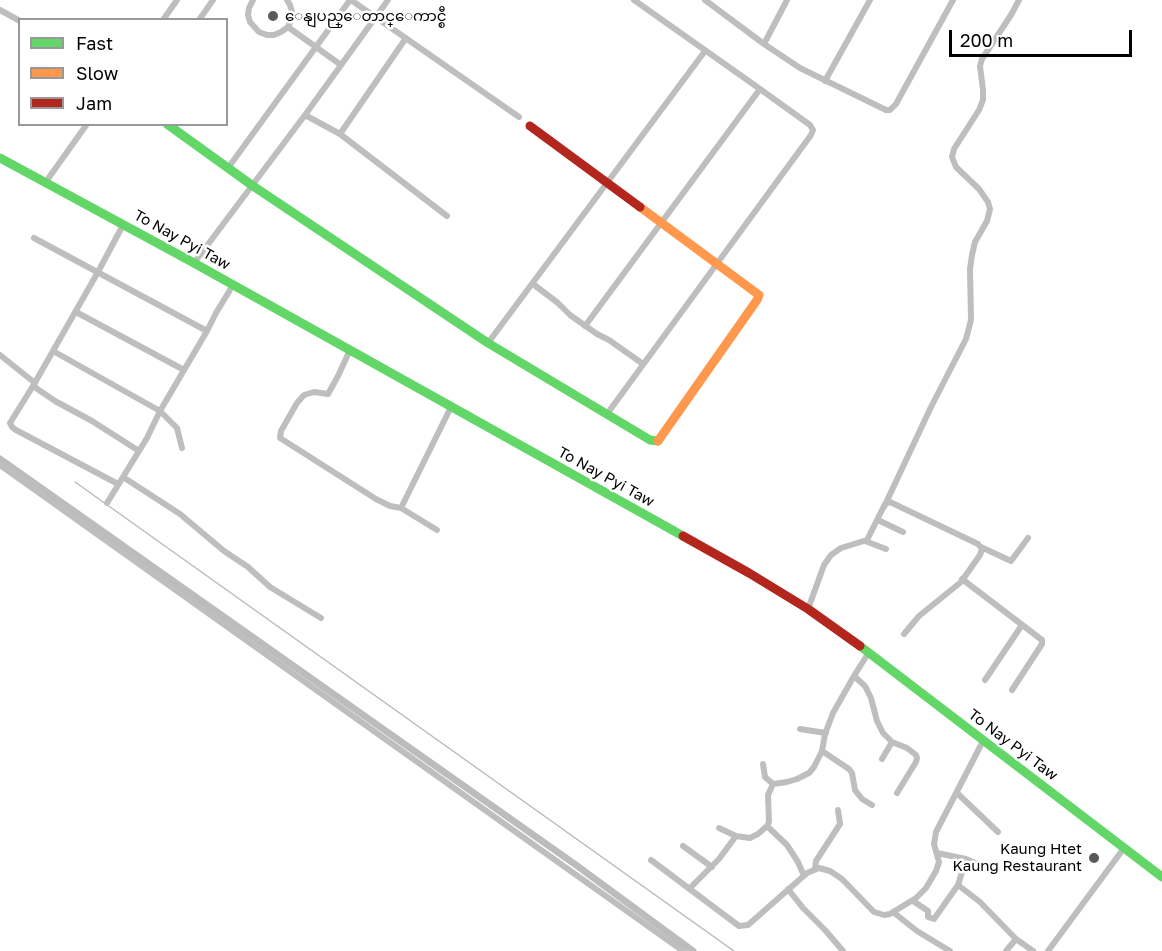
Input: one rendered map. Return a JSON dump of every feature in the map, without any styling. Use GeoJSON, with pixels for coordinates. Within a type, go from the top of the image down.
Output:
{"type":"FeatureCollection","features":[{"type":"Feature","properties":{"kind":"main road"},"geometry":{"type":"LineString","coordinates":[[170,126],[253,186],[488,343],[650,440],[657,442],[759,297],[757,293],[717,263],[530,126]]}},
{"type":"Feature","properties":{"kind":"main road","name":"To Nay Pyi Taw"},"geometry":{"type":"LineString","coordinates":[[0,158],[350,350],[749,573],[808,609],[869,652],[1162,877]]}},
{"type":"Feature","properties":{"kind":"street"},"geometry":{"type":"LineString","coordinates":[[164,18],[177,0]]}},
{"type":"Feature","properties":{"kind":"street"},"geometry":{"type":"LineString","coordinates":[[200,18],[213,0]]}},
{"type":"Feature","properties":{"kind":"street"},"geometry":{"type":"LineString","coordinates":[[252,0],[248,15],[254,27],[259,32],[274,35],[288,27],[291,20],[292,12],[287,0]]}},
{"type":"Feature","properties":{"kind":"street"},"geometry":{"type":"LineString","coordinates":[[228,168],[351,0],[519,117]]}},
{"type":"Feature","properties":{"kind":"street"},"geometry":{"type":"LineString","coordinates":[[195,264],[388,0]]}},
{"type":"Feature","properties":{"kind":"street"},"geometry":{"type":"LineString","coordinates":[[607,414],[812,133],[810,125],[634,0]]}},
{"type":"Feature","properties":{"kind":"street"},"geometry":{"type":"LineString","coordinates":[[705,0],[800,68],[881,108],[890,110],[953,0]]}},
{"type":"Feature","properties":{"kind":"street"},"geometry":{"type":"LineString","coordinates":[[764,44],[787,0]]}},
{"type":"Feature","properties":{"kind":"street"},"geometry":{"type":"LineString","coordinates":[[825,81],[870,0]]}},
{"type":"Feature","properties":{"kind":"street"},"geometry":{"type":"LineString","coordinates":[[808,609],[816,583],[831,555],[841,548],[869,538],[966,339],[971,320],[972,255],[975,242],[987,221],[990,209],[988,201],[956,167],[952,157],[954,149],[983,100],[980,66],[982,60],[1018,0]]}},
{"type":"Feature","properties":{"kind":"street"},"geometry":{"type":"LineString","coordinates":[[0,10],[18,20]]}},
{"type":"Feature","properties":{"kind":"street"},"geometry":{"type":"LineString","coordinates":[[288,27],[341,65]]}},
{"type":"Feature","properties":{"kind":"street"},"geometry":{"type":"LineString","coordinates":[[340,134],[406,38]]}},
{"type":"Feature","properties":{"kind":"street"},"geometry":{"type":"LineString","coordinates":[[488,343],[705,51]]}},
{"type":"Feature","properties":{"kind":"street"},"geometry":{"type":"LineString","coordinates":[[585,326],[760,89]]}},
{"type":"Feature","properties":{"kind":"street"},"geometry":{"type":"LineString","coordinates":[[305,115],[340,134],[447,216]]}},
{"type":"Feature","properties":{"kind":"street"},"geometry":{"type":"LineString","coordinates":[[45,183],[86,126]]}},
{"type":"Feature","properties":{"kind":"street"},"geometry":{"type":"LineString","coordinates":[[118,484],[12,427],[10,423],[76,312],[123,225]]}},
{"type":"Feature","properties":{"kind":"street"},"geometry":{"type":"LineString","coordinates":[[34,238],[207,331]]}},
{"type":"Feature","properties":{"kind":"street"},"geometry":{"type":"LineString","coordinates":[[533,284],[585,326],[643,364]]}},
{"type":"Feature","properties":{"kind":"street"},"geometry":{"type":"LineString","coordinates":[[107,503],[233,285]]}},
{"type":"Feature","properties":{"kind":"street"},"geometry":{"type":"LineString","coordinates":[[76,312],[184,370]]}},
{"type":"Feature","properties":{"kind":"street"},"geometry":{"type":"LineString","coordinates":[[350,350],[328,394],[304,395],[281,432],[280,438],[376,499],[390,506],[401,508],[437,530]]}},
{"type":"Feature","properties":{"kind":"street"},"geometry":{"type":"LineString","coordinates":[[53,351],[160,411],[177,428],[182,447]]}},
{"type":"Feature","properties":{"kind":"street"},"geometry":{"type":"LineString","coordinates":[[0,355],[55,401],[139,451]]}},
{"type":"Feature","properties":{"kind":"street"},"geometry":{"type":"LineString","coordinates":[[401,508],[451,407]]}},
{"type":"Feature","properties":{"kind":"street"},"geometry":{"type":"LineString","coordinates":[[0,465],[682,951]]}},
{"type":"Feature","properties":{"kind":"street"},"geometry":{"type":"LineString","coordinates":[[123,477],[180,514],[270,587],[321,618]]}},
{"type":"Feature","properties":{"kind":"street"},"geometry":{"type":"LineString","coordinates":[[884,507],[890,502],[1011,561],[1028,538]]}},
{"type":"Feature","properties":{"kind":"street"},"geometry":{"type":"LineString","coordinates":[[878,520],[903,532]]}},
{"type":"Feature","properties":{"kind":"street"},"geometry":{"type":"LineString","coordinates":[[865,541],[886,549]]}},
{"type":"Feature","properties":{"kind":"street"},"geometry":{"type":"LineString","coordinates":[[904,634],[919,616],[950,592],[962,579],[980,555],[981,547]]}},
{"type":"Feature","properties":{"kind":"street"},"geometry":{"type":"LineString","coordinates":[[962,579],[1043,642],[1012,690]]}},
{"type":"Feature","properties":{"kind":"street"},"geometry":{"type":"LineString","coordinates":[[985,680],[1022,625]]}},
{"type":"Feature","properties":{"kind":"street"},"geometry":{"type":"LineString","coordinates":[[763,764],[765,777],[773,784],[805,776],[814,767],[822,751],[833,713],[869,652]]}},
{"type":"Feature","properties":{"kind":"street"},"geometry":{"type":"LineString","coordinates":[[854,676],[866,686],[880,729],[888,739],[913,752],[917,758],[897,793]]}},
{"type":"Feature","properties":{"kind":"street"},"geometry":{"type":"LineString","coordinates":[[800,729],[826,733]]}},
{"type":"Feature","properties":{"kind":"street"},"geometry":{"type":"LineString","coordinates":[[651,860],[737,925],[748,925],[788,889],[815,869],[824,869],[842,879],[874,912],[884,915],[893,912],[913,901],[936,871],[939,862],[934,844],[936,832],[983,741]]}},
{"type":"Feature","properties":{"kind":"street"},"geometry":{"type":"LineString","coordinates":[[882,759],[892,742]]}},
{"type":"Feature","properties":{"kind":"street"},"geometry":{"type":"LineString","coordinates":[[822,751],[849,769],[855,790],[862,799],[872,805]]}},
{"type":"Feature","properties":{"kind":"street"},"geometry":{"type":"LineString","coordinates":[[719,828],[736,836],[750,838],[758,834],[769,822],[768,795],[773,784]]}},
{"type":"Feature","properties":{"kind":"street"},"geometry":{"type":"LineString","coordinates":[[957,793],[998,832]]}},
{"type":"Feature","properties":{"kind":"street"},"geometry":{"type":"LineString","coordinates":[[815,869],[816,861],[840,824],[838,810]]}},
{"type":"Feature","properties":{"kind":"street"},"geometry":{"type":"LineString","coordinates":[[767,826],[787,844],[804,876]]}},
{"type":"Feature","properties":{"kind":"street"},"geometry":{"type":"LineString","coordinates":[[688,889],[712,867],[736,836]]}},
{"type":"Feature","properties":{"kind":"street"},"geometry":{"type":"LineString","coordinates":[[683,846],[712,867]]}},
{"type":"Feature","properties":{"kind":"street"},"geometry":{"type":"LineString","coordinates":[[1048,951],[1124,848]]}},
{"type":"Feature","properties":{"kind":"street"},"geometry":{"type":"LineString","coordinates":[[937,853],[966,859],[989,870]]}},
{"type":"Feature","properties":{"kind":"street"},"geometry":{"type":"LineString","coordinates":[[913,901],[928,910],[928,917],[933,920],[958,885],[966,859]]}},
{"type":"Feature","properties":{"kind":"street"},"geometry":{"type":"LineString","coordinates":[[958,885],[980,902],[1016,939],[1033,951]]}},
{"type":"Feature","properties":{"kind":"street"},"geometry":{"type":"LineString","coordinates":[[788,889],[843,951]]}},
{"type":"Feature","properties":{"kind":"street"},"geometry":{"type":"LineString","coordinates":[[893,912],[917,931],[950,951]]}},
{"type":"Feature","properties":{"kind":"street"},"geometry":{"type":"LineString","coordinates":[[1006,951],[1016,939]]}},
{"type":"Feature","properties":{"kind":"street"},"geometry":{"type":"LineString","coordinates":[[936,951],[940,944]]}},
{"type":"Feature","properties":{"kind":"waterway"},"geometry":{"type":"LineString","coordinates":[[0,459],[576,865],[693,951]]}},
{"type":"Feature","properties":{"kind":"waterway"},"geometry":{"type":"LineString","coordinates":[[75,482],[734,951]]}},
{"type":"Feature","properties":{"kind":"traffic: fast"},"geometry":{"type":"LineString","coordinates":[[170,126],[253,186],[488,343],[650,440],[658,441]]}},
{"type":"Feature","properties":{"kind":"traffic: fast"},"geometry":{"type":"LineString","coordinates":[[0,158],[194,263],[683,536]]}},
{"type":"Feature","properties":{"kind":"traffic: fast"},"geometry":{"type":"LineString","coordinates":[[860,646],[1162,877]]}},
{"type":"Feature","properties":{"kind":"traffic: slow"},"geometry":{"type":"LineString","coordinates":[[640,207],[759,295],[658,441]]}},
{"type":"Feature","properties":{"kind":"traffic: jam"},"geometry":{"type":"LineString","coordinates":[[530,126],[640,207]]}},
{"type":"Feature","properties":{"kind":"traffic: jam"},"geometry":{"type":"LineString","coordinates":[[683,536],[808,609],[860,646]]}},
{"type":"Feature","properties":{"kind":"place","name":"ေနျပည္ေတာင္ေကာင္စီ"},"geometry":{"type":"Point","coordinates":[273,16]}},
{"type":"Feature","properties":{"kind":"place","name":"Kaung Htet Kaung Restaurant"},"geometry":{"type":"Point","coordinates":[1094,858]}}]}
